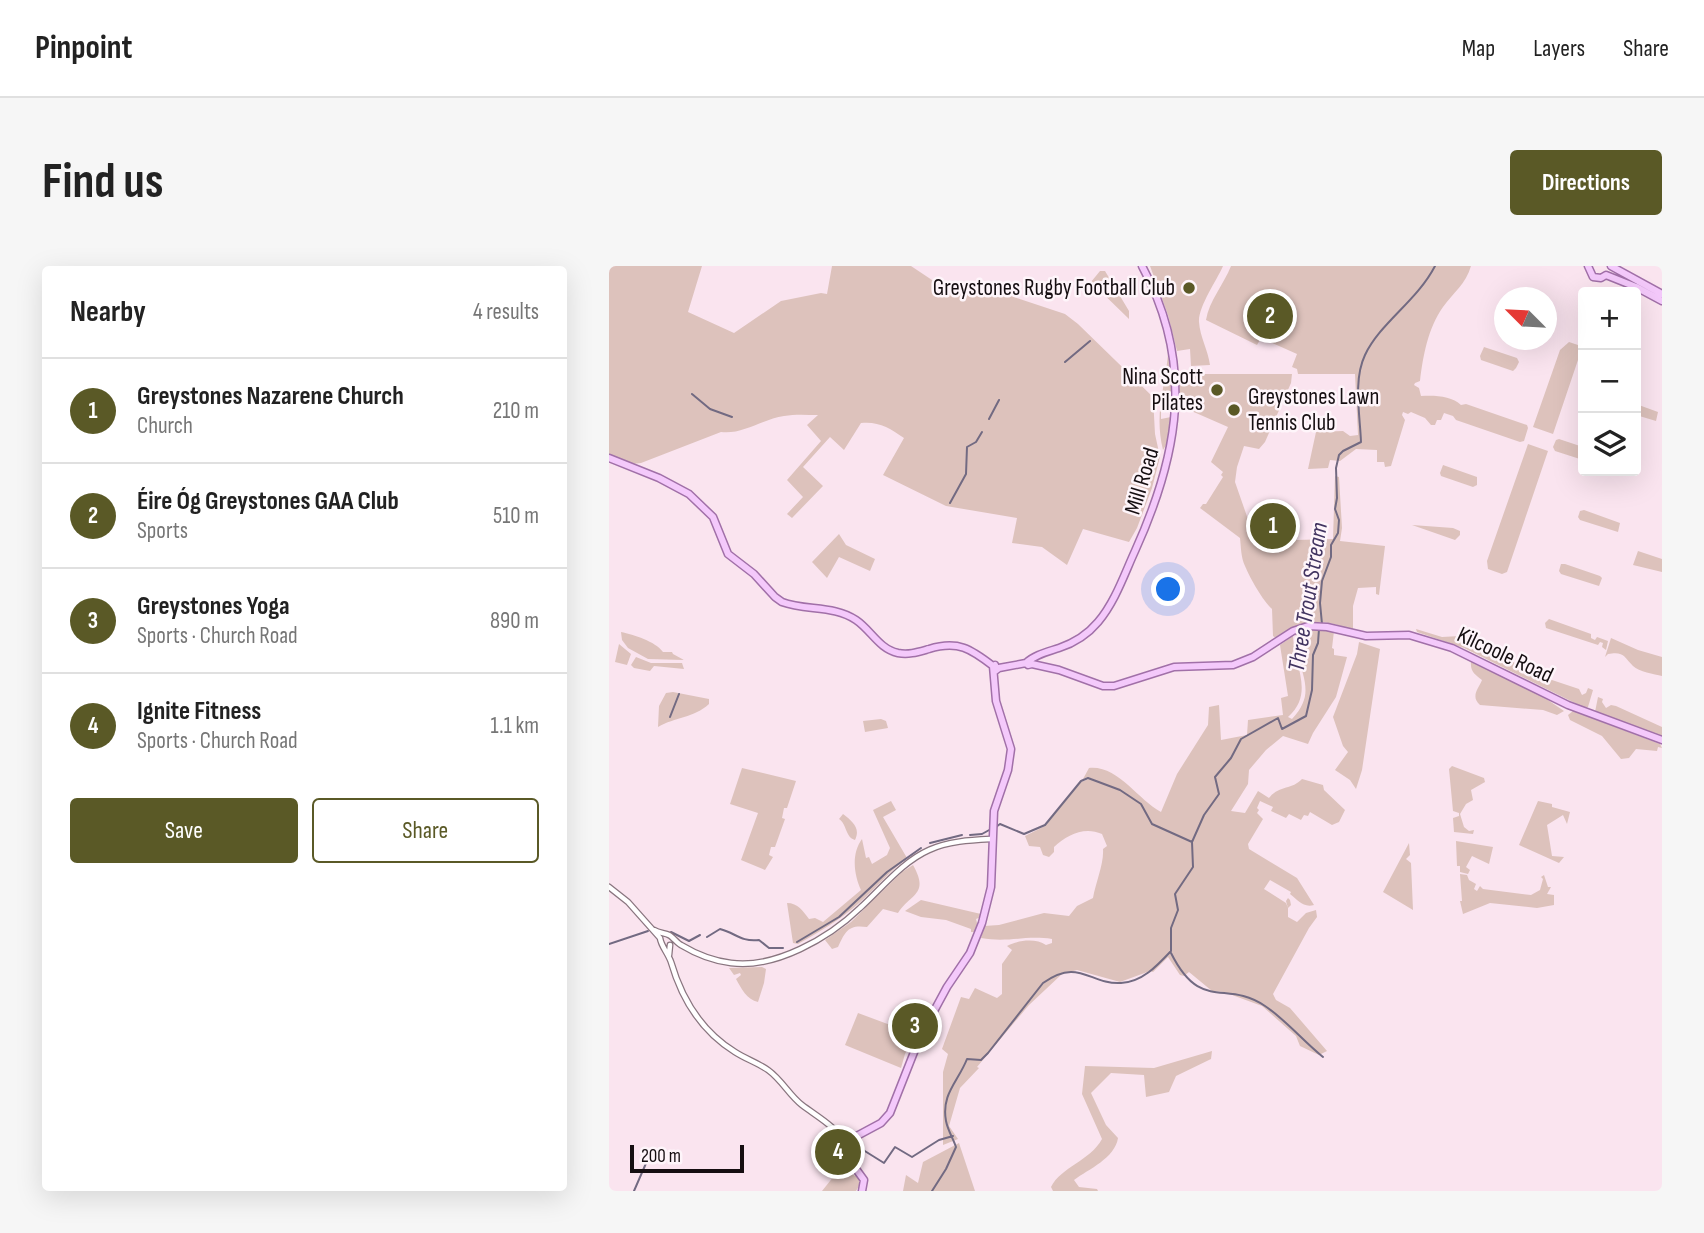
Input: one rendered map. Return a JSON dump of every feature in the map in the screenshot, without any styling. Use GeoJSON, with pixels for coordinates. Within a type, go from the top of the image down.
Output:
{"type":"FeatureCollection","features":[{"type":"Feature","properties":{"kind":"main road","name":"Mill Road"},"geometry":{"type":"LineString","coordinates":[[1029,662],[1083,636],[1107,609],[1142,536],[1168,465],[1177,405],[1172,350],[1160,301],[1142,266]]}},
{"type":"Feature","properties":{"kind":"main road"},"geometry":{"type":"LineString","coordinates":[[1606,275],[1610,266],[1662,294]]}},
{"type":"Feature","properties":{"kind":"main road"},"geometry":{"type":"LineString","coordinates":[[1586,267],[1595,277],[1606,275],[1662,301]]}},
{"type":"Feature","properties":{"kind":"main road"},"geometry":{"type":"LineString","coordinates":[[609,458],[673,484],[689,494],[713,517],[728,554],[782,601],[848,615],[887,649],[907,654],[940,646],[960,646],[974,650],[996,668],[1029,662]]}},
{"type":"Feature","properties":{"kind":"main road","name":"Kilcoole Road"},"geometry":{"type":"LineString","coordinates":[[1029,662],[1103,686],[1114,686],[1174,667],[1233,665],[1253,657],[1293,631],[1312,626],[1352,634],[1402,635],[1429,640],[1469,656],[1568,705],[1662,740]]}},
{"type":"Feature","properties":{"kind":"main road"},"geometry":{"type":"LineString","coordinates":[[862,1191],[864,1180],[851,1165],[846,1145],[887,1117],[920,1037],[976,942],[991,887],[994,811],[1008,771],[1011,749],[996,701],[996,668]]}},
{"type":"Feature","properties":{"kind":"street"},"geometry":{"type":"LineString","coordinates":[[681,945],[660,943],[662,937],[667,934],[681,945],[709,958],[729,963],[774,960],[824,935],[858,911],[899,870],[929,850],[954,843],[992,839]]}},
{"type":"Feature","properties":{"kind":"street"},"geometry":{"type":"LineString","coordinates":[[609,887],[628,902],[662,937]]}},
{"type":"Feature","properties":{"kind":"street"},"geometry":{"type":"LineString","coordinates":[[672,938],[669,956],[683,997],[709,1033],[726,1047],[760,1065],[781,1081],[799,1103],[836,1131],[846,1145]]}},
{"type":"Feature","properties":{"kind":"shaded area"},"geometry":{"type":"Polygon","coordinates":[[[609,266],[702,266],[688,312],[734,333],[781,301],[827,294],[832,266],[911,266],[941,286],[1008,295],[1065,314],[1153,397],[1155,434],[1160,457],[1137,528],[1129,542],[1083,529],[1067,565],[1042,547],[1012,543],[1017,518],[946,506],[883,475],[904,438],[873,423],[861,423],[844,450],[830,437],[803,467],[823,486],[792,518],[787,514],[803,497],[787,480],[821,441],[807,425],[818,415],[784,416],[745,429],[721,432],[641,463],[632,464],[609,454],[609,266]]]}},
{"type":"Feature","properties":{"kind":"shaded area"},"geometry":{"type":"Polygon","coordinates":[[[1150,266],[1223,266],[1199,316],[1210,365],[1191,366],[1190,349],[1177,351],[1168,315],[1150,266]]]}},
{"type":"Feature","properties":{"kind":"shaded area"},"geometry":{"type":"Polygon","coordinates":[[[1231,266],[1471,266],[1466,278],[1433,324],[1420,381],[1414,385],[1419,388],[1421,396],[1448,398],[1461,405],[1466,404],[1527,425],[1524,441],[1520,442],[1456,420],[1444,413],[1441,420],[1431,425],[1425,418],[1411,412],[1403,412],[1405,420],[1391,466],[1385,467],[1384,462],[1377,462],[1377,450],[1356,449],[1340,461],[1330,460],[1328,468],[1308,469],[1316,432],[1343,431],[1350,436],[1358,435],[1355,374],[1298,374],[1297,369],[1292,367],[1297,354],[1261,338],[1257,345],[1206,320],[1210,306],[1231,266]]]}},
{"type":"Feature","properties":{"kind":"shaded area"},"geometry":{"type":"Polygon","coordinates":[[[1100,271],[1105,271],[1129,311],[1129,319],[1091,282],[1100,271]]]}},
{"type":"Feature","properties":{"kind":"shaded area"},"geometry":{"type":"Polygon","coordinates":[[[1569,342],[1578,345],[1578,360],[1553,434],[1533,427],[1560,350],[1569,342]]]}},
{"type":"Feature","properties":{"kind":"shaded area"},"geometry":{"type":"Polygon","coordinates":[[[1484,347],[1517,358],[1519,362],[1516,368],[1513,371],[1481,360],[1484,347]]]}},
{"type":"Feature","properties":{"kind":"shaded area"},"geometry":{"type":"Polygon","coordinates":[[[1168,354],[1173,409],[1161,409],[1161,419],[1171,417],[1169,440],[1163,450],[1160,413],[1168,354]]]}},
{"type":"Feature","properties":{"kind":"shaded area"},"geometry":{"type":"Polygon","coordinates":[[[1292,374],[1291,383],[1265,442],[1259,449],[1244,446],[1235,482],[1258,548],[1295,540],[1333,539],[1335,476],[1339,477],[1342,528],[1340,541],[1385,546],[1379,595],[1376,594],[1376,587],[1358,588],[1353,606],[1353,630],[1331,623],[1313,622],[1296,627],[1277,639],[1273,636],[1272,609],[1247,571],[1240,538],[1200,508],[1206,504],[1223,477],[1223,472],[1211,462],[1228,427],[1180,406],[1179,380],[1184,376],[1292,374]]]}},
{"type":"Feature","properties":{"kind":"shaded area"},"geometry":{"type":"Polygon","coordinates":[[[1641,406],[1658,412],[1656,421],[1641,416],[1641,406]]]}},
{"type":"Feature","properties":{"kind":"shaded area"},"geometry":{"type":"Polygon","coordinates":[[[1556,440],[1578,445],[1578,458],[1555,451],[1553,447],[1556,440]]]}},
{"type":"Feature","properties":{"kind":"shaded area"},"geometry":{"type":"Polygon","coordinates":[[[1528,444],[1548,451],[1507,572],[1502,574],[1488,569],[1487,561],[1528,444]]]}},
{"type":"Feature","properties":{"kind":"shaded area"},"geometry":{"type":"Polygon","coordinates":[[[1443,465],[1477,477],[1477,485],[1473,487],[1441,476],[1443,465]]]}},
{"type":"Feature","properties":{"kind":"shaded area"},"geometry":{"type":"Polygon","coordinates":[[[1584,510],[1620,523],[1618,532],[1580,520],[1580,511],[1584,510]]]}},
{"type":"Feature","properties":{"kind":"shaded area"},"geometry":{"type":"Polygon","coordinates":[[[1412,525],[1453,528],[1460,531],[1460,535],[1455,540],[1412,525]]]}},
{"type":"Feature","properties":{"kind":"shaded area"},"geometry":{"type":"Polygon","coordinates":[[[839,534],[846,545],[875,559],[870,571],[839,557],[827,578],[812,562],[839,534]]]}},
{"type":"Feature","properties":{"kind":"shaded area"},"geometry":{"type":"Polygon","coordinates":[[[1638,551],[1662,559],[1662,572],[1633,565],[1638,551]]]}},
{"type":"Feature","properties":{"kind":"shaded area"},"geometry":{"type":"Polygon","coordinates":[[[1561,564],[1600,576],[1602,578],[1599,586],[1561,574],[1561,564]]]}},
{"type":"Feature","properties":{"kind":"shaded area"},"geometry":{"type":"Polygon","coordinates":[[[1549,619],[1591,634],[1591,638],[1595,640],[1597,637],[1608,641],[1606,650],[1602,647],[1603,643],[1598,645],[1546,628],[1545,623],[1549,619]]]}},
{"type":"Feature","properties":{"kind":"shaded area"},"geometry":{"type":"Polygon","coordinates":[[[1315,628],[1334,631],[1334,655],[1347,657],[1336,697],[1308,744],[1283,736],[1266,750],[1249,770],[1248,784],[1231,811],[1245,813],[1258,791],[1269,798],[1302,779],[1323,785],[1324,790],[1345,810],[1339,822],[1332,825],[1310,812],[1301,820],[1289,814],[1286,818],[1271,811],[1273,807],[1260,801],[1257,813],[1263,819],[1248,844],[1249,849],[1297,878],[1314,905],[1301,903],[1291,892],[1270,880],[1264,889],[1286,903],[1288,917],[1297,922],[1306,913],[1316,910],[1317,917],[1273,994],[1276,1000],[1290,1008],[1327,1051],[1319,1055],[1300,1046],[1296,1036],[1262,1006],[1224,992],[1212,991],[1189,972],[1184,976],[1180,975],[1168,957],[1153,972],[1120,982],[1077,970],[1062,974],[1029,1005],[960,1088],[949,1126],[958,1139],[943,1145],[943,1072],[948,1054],[942,1049],[961,997],[969,999],[975,988],[997,998],[1002,994],[1002,964],[1012,950],[1007,946],[1027,941],[1046,945],[1052,943],[1052,939],[1042,938],[981,938],[984,926],[999,925],[1044,913],[1069,916],[1077,906],[1093,898],[1103,849],[1107,846],[1102,834],[1082,831],[1059,843],[1049,857],[1043,855],[1040,847],[1029,846],[1025,836],[1045,826],[1081,782],[1095,780],[1088,777],[1083,779],[1089,768],[1109,772],[1118,777],[1161,812],[1177,774],[1208,725],[1209,707],[1219,705],[1221,740],[1247,735],[1248,720],[1283,715],[1281,698],[1288,696],[1280,645],[1293,636],[1302,689],[1296,708],[1288,717],[1292,719],[1299,711],[1305,696],[1305,681],[1295,632],[1315,628]]]}},
{"type":"Feature","properties":{"kind":"shaded area"},"geometry":{"type":"Polygon","coordinates":[[[1416,629],[1442,637],[1460,636],[1489,645],[1499,656],[1528,672],[1579,689],[1582,695],[1588,688],[1593,690],[1588,707],[1585,708],[1464,648],[1417,632],[1416,629]]]}},
{"type":"Feature","properties":{"kind":"shaded area"},"geometry":{"type":"Polygon","coordinates":[[[621,632],[644,639],[663,652],[672,652],[684,660],[648,659],[628,648],[622,640],[621,632]]]}},
{"type":"Feature","properties":{"kind":"shaded area"},"geometry":{"type":"Polygon","coordinates":[[[1611,638],[1662,657],[1662,676],[1636,668],[1621,654],[1613,653],[1605,657],[1611,638]]]}},
{"type":"Feature","properties":{"kind":"shaded area"},"geometry":{"type":"Polygon","coordinates":[[[1359,642],[1380,649],[1362,770],[1356,789],[1350,780],[1335,770],[1348,752],[1343,746],[1333,717],[1359,642]]]}},
{"type":"Feature","properties":{"kind":"shaded area"},"geometry":{"type":"Polygon","coordinates":[[[619,644],[631,654],[627,665],[615,662],[619,644]]]}},
{"type":"Feature","properties":{"kind":"shaded area"},"geometry":{"type":"Polygon","coordinates":[[[636,657],[651,663],[682,663],[684,669],[654,666],[650,671],[634,668],[631,665],[636,657]]]}},
{"type":"Feature","properties":{"kind":"shaded area"},"geometry":{"type":"Polygon","coordinates":[[[1471,661],[1545,698],[1564,711],[1557,715],[1543,710],[1480,705],[1475,695],[1482,680],[1472,670],[1471,661]]]}},
{"type":"Feature","properties":{"kind":"shaded area"},"geometry":{"type":"Polygon","coordinates":[[[666,693],[709,699],[709,704],[697,712],[658,727],[659,706],[666,693]]]}},
{"type":"Feature","properties":{"kind":"shaded area"},"geometry":{"type":"Polygon","coordinates":[[[1598,697],[1603,699],[1606,708],[1616,706],[1662,727],[1662,737],[1595,712],[1598,697]]]}},
{"type":"Feature","properties":{"kind":"shaded area"},"geometry":{"type":"Polygon","coordinates":[[[1573,711],[1660,744],[1662,748],[1658,747],[1657,751],[1636,749],[1629,758],[1621,759],[1602,736],[1570,720],[1568,715],[1573,711]]]}},
{"type":"Feature","properties":{"kind":"shaded area"},"geometry":{"type":"Polygon","coordinates":[[[863,721],[886,721],[888,728],[865,732],[863,721]]]}},
{"type":"Feature","properties":{"kind":"shaded area"},"geometry":{"type":"Polygon","coordinates":[[[1452,766],[1484,778],[1485,782],[1471,790],[1473,800],[1466,804],[1460,814],[1464,827],[1469,831],[1474,830],[1473,834],[1454,832],[1453,818],[1459,816],[1459,813],[1453,811],[1449,769],[1452,766]]]}},
{"type":"Feature","properties":{"kind":"shaded area"},"geometry":{"type":"Polygon","coordinates":[[[742,768],[796,781],[787,808],[784,808],[782,818],[785,819],[775,847],[771,847],[769,855],[773,857],[765,870],[741,860],[758,813],[730,804],[742,768]]]}},
{"type":"Feature","properties":{"kind":"shaded area"},"geometry":{"type":"Polygon","coordinates":[[[891,801],[896,810],[883,817],[907,858],[844,915],[798,944],[793,943],[787,903],[797,906],[809,919],[815,918],[823,922],[861,890],[855,871],[856,851],[862,839],[866,858],[869,857],[872,864],[887,855],[890,848],[873,810],[891,801]]]}},
{"type":"Feature","properties":{"kind":"shaded area"},"geometry":{"type":"Polygon","coordinates":[[[1538,801],[1570,812],[1567,824],[1563,815],[1547,825],[1552,856],[1564,857],[1559,863],[1519,845],[1538,801]]]}},
{"type":"Feature","properties":{"kind":"shaded area"},"geometry":{"type":"Polygon","coordinates":[[[843,814],[856,828],[855,840],[849,836],[839,819],[843,814]]]}},
{"type":"Feature","properties":{"kind":"shaded area"},"geometry":{"type":"Polygon","coordinates":[[[1456,841],[1493,847],[1489,864],[1472,856],[1466,867],[1470,870],[1468,874],[1460,872],[1460,866],[1457,866],[1456,841]]]}},
{"type":"Feature","properties":{"kind":"shaded area"},"geometry":{"type":"Polygon","coordinates":[[[1409,843],[1410,855],[1406,859],[1411,863],[1413,910],[1383,892],[1409,843]]]}},
{"type":"Feature","properties":{"kind":"shaded area"},"geometry":{"type":"Polygon","coordinates":[[[913,865],[920,882],[919,888],[898,913],[883,909],[867,927],[848,930],[838,947],[832,949],[825,940],[851,922],[902,872],[913,865]]]}},
{"type":"Feature","properties":{"kind":"shaded area"},"geometry":{"type":"Polygon","coordinates":[[[1460,874],[1467,875],[1469,880],[1476,884],[1474,889],[1477,891],[1480,886],[1483,889],[1531,895],[1540,890],[1543,879],[1541,877],[1544,875],[1548,887],[1551,887],[1547,894],[1554,895],[1554,905],[1537,908],[1490,903],[1463,914],[1460,874]]]}},
{"type":"Feature","properties":{"kind":"shaded area"},"geometry":{"type":"Polygon","coordinates":[[[921,900],[981,914],[981,917],[976,919],[977,932],[971,932],[971,929],[946,920],[921,917],[905,911],[921,900]]]}},
{"type":"Feature","properties":{"kind":"shaded area"},"geometry":{"type":"Polygon","coordinates":[[[729,968],[766,969],[758,1002],[748,996],[740,986],[736,979],[740,973],[734,975],[729,968]]]}},
{"type":"Feature","properties":{"kind":"shaded area"},"geometry":{"type":"Polygon","coordinates":[[[858,1013],[893,1026],[895,1023],[911,1029],[915,1035],[901,1068],[845,1045],[858,1013]]]}},
{"type":"Feature","properties":{"kind":"shaded area"},"geometry":{"type":"Polygon","coordinates":[[[1212,1051],[1211,1059],[1176,1076],[1169,1092],[1146,1097],[1144,1075],[1111,1073],[1091,1093],[1106,1125],[1118,1138],[1116,1145],[1101,1162],[1074,1180],[1079,1187],[1098,1191],[1053,1191],[1051,1187],[1061,1174],[1090,1153],[1102,1139],[1082,1094],[1085,1066],[1154,1068],[1212,1051]]]}},
{"type":"Feature","properties":{"kind":"shaded area"},"geometry":{"type":"Polygon","coordinates":[[[959,1143],[975,1191],[903,1191],[906,1175],[918,1183],[923,1162],[959,1143]]]}},
{"type":"Feature","properties":{"kind":"shaded area"},"geometry":{"type":"Polygon","coordinates":[[[842,1166],[855,1176],[857,1174],[862,1181],[856,1191],[822,1191],[842,1166]]]}},
{"type":"Feature","properties":{"kind":"waterway","name":"Three Trout Stream"},"geometry":{"type":"LineString","coordinates":[[1322,624],[1322,581],[1331,557],[1331,545],[1338,533],[1339,520],[1335,509],[1336,468],[1339,455],[1361,442],[1358,398],[1361,365],[1372,343],[1419,290],[1435,266]]}},
{"type":"Feature","properties":{"kind":"waterway"},"geometry":{"type":"LineString","coordinates":[[1065,362],[1090,341]]}},
{"type":"Feature","properties":{"kind":"waterway"},"geometry":{"type":"LineString","coordinates":[[692,394],[710,409],[732,417]]}},
{"type":"Feature","properties":{"kind":"waterway"},"geometry":{"type":"LineString","coordinates":[[989,419],[999,400]]}},
{"type":"Feature","properties":{"kind":"waterway"},"geometry":{"type":"LineString","coordinates":[[950,503],[966,474],[967,447],[976,442],[982,432]]}},
{"type":"Feature","properties":{"kind":"waterway","name":"Three Trout Stream"},"geometry":{"type":"LineString","coordinates":[[932,1191],[956,1147],[946,1121],[946,1103],[967,1059],[981,1060],[1043,983],[1055,976],[1075,972],[1110,983],[1129,982],[1149,972],[1171,951],[1171,928],[1178,910],[1175,894],[1193,867],[1192,842],[1204,815],[1219,794],[1215,777],[1231,758],[1241,739],[1278,718],[1282,729],[1306,716],[1319,629]]}},
{"type":"Feature","properties":{"kind":"waterway"},"geometry":{"type":"LineString","coordinates":[[670,717],[679,694]]}},
{"type":"Feature","properties":{"kind":"waterway"},"geometry":{"type":"LineString","coordinates":[[996,827],[1000,824],[1024,834],[1045,825],[1081,781],[1088,778],[1120,790],[1141,804],[1152,824],[1192,842]]}},
{"type":"Feature","properties":{"kind":"waterway"},"geometry":{"type":"LineString","coordinates":[[970,835],[982,834],[991,829]]}},
{"type":"Feature","properties":{"kind":"waterway"},"geometry":{"type":"LineString","coordinates":[[930,843],[962,835]]}},
{"type":"Feature","properties":{"kind":"waterway"},"geometry":{"type":"LineString","coordinates":[[797,942],[839,917],[887,872],[921,848]]}},
{"type":"Feature","properties":{"kind":"waterway"},"geometry":{"type":"LineString","coordinates":[[707,937],[720,929],[743,938],[759,940],[769,948],[783,948]]}},
{"type":"Feature","properties":{"kind":"waterway"},"geometry":{"type":"LineString","coordinates":[[609,944],[648,931]]}},
{"type":"Feature","properties":{"kind":"waterway"},"geometry":{"type":"LineString","coordinates":[[671,932],[689,941],[700,935]]}},
{"type":"Feature","properties":{"kind":"waterway"},"geometry":{"type":"LineString","coordinates":[[1171,953],[1193,983],[1214,992],[1251,998],[1280,1018],[1323,1057]]}},
{"type":"Feature","properties":{"kind":"waterway"},"geometry":{"type":"LineString","coordinates":[[860,1148],[884,1163],[895,1147],[912,1157],[939,1140],[953,1136]]}},
{"type":"Feature","properties":{"kind":"waterway"},"geometry":{"type":"LineString","coordinates":[[634,1191],[647,1161]]}},
{"type":"Feature","properties":{"kind":"place","name":"Greystones Rugby Football Club"},"geometry":{"type":"Point","coordinates":[1189,288]}},
{"type":"Feature","properties":{"kind":"place","name":"Éire Óg Greystones GAA Club"},"geometry":{"type":"Point","coordinates":[1270,316]}},
{"type":"Feature","properties":{"kind":"place","name":"Nina Scott Pilates"},"geometry":{"type":"Point","coordinates":[1217,390]}},
{"type":"Feature","properties":{"kind":"place","name":"Greystones Lawn Tennis Club"},"geometry":{"type":"Point","coordinates":[1234,410]}},
{"type":"Feature","properties":{"kind":"place","name":"Greystones Nazarene Church"},"geometry":{"type":"Point","coordinates":[1273,526]}},
{"type":"Feature","properties":{"kind":"place","name":"Greystones Yoga"},"geometry":{"type":"Point","coordinates":[915,1026]}},
{"type":"Feature","properties":{"kind":"place","name":"Ignite Fitness"},"geometry":{"type":"Point","coordinates":[838,1152]}}]}
